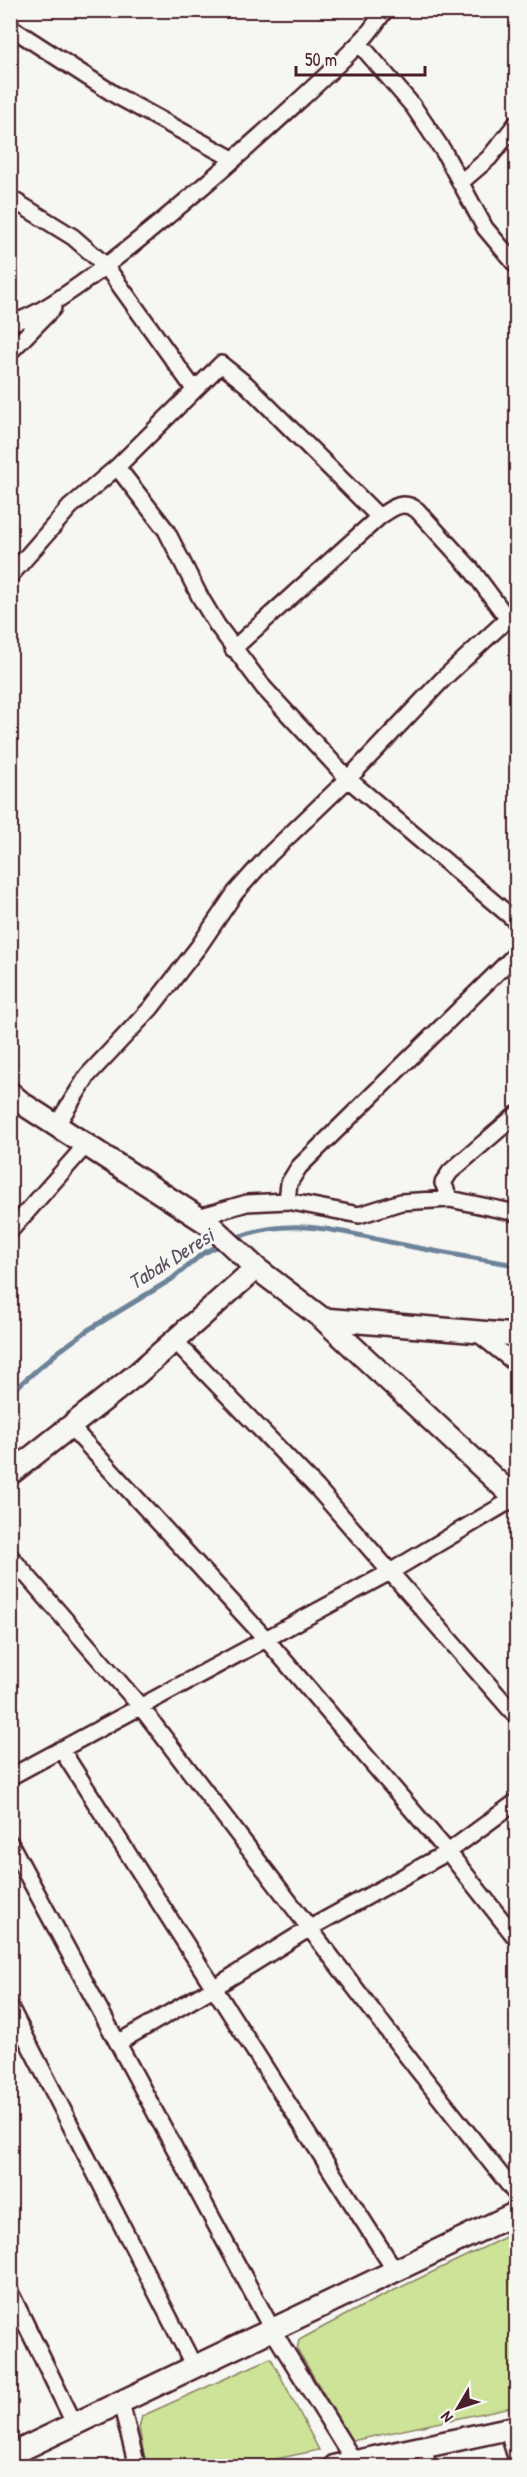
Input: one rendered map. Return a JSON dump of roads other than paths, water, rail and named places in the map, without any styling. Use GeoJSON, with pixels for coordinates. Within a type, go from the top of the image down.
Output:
{"type":"FeatureCollection","features":[{"type":"Feature","properties":{"kind":"street"},"geometry":{"type":"LineString","coordinates":[[10,322],[19,321],[63,297],[233,159],[359,43],[385,10]]}},
{"type":"Feature","properties":{"kind":"street"},"geometry":{"type":"LineString","coordinates":[[10,27],[117,96],[233,159]]}},
{"type":"Feature","properties":{"kind":"street"},"geometry":{"type":"LineString","coordinates":[[359,43],[413,106],[444,152],[485,228],[516,265]]}},
{"type":"Feature","properties":{"kind":"street"},"geometry":{"type":"LineString","coordinates":[[460,183],[489,158],[516,124]]}},
{"type":"Feature","properties":{"kind":"street"},"geometry":{"type":"LineString","coordinates":[[10,198],[73,237],[105,265],[194,389]]}},
{"type":"Feature","properties":{"kind":"street"},"geometry":{"type":"LineString","coordinates":[[10,352],[63,297]]}},
{"type":"Feature","properties":{"kind":"street"},"geometry":{"type":"LineString","coordinates":[[10,576],[70,507],[117,467],[221,364],[247,386],[379,517]]}},
{"type":"Feature","properties":{"kind":"street"},"geometry":{"type":"LineString","coordinates":[[117,467],[166,530],[200,597],[233,649],[264,688],[348,779],[516,921]]}},
{"type":"Feature","properties":{"kind":"street"},"geometry":{"type":"LineString","coordinates":[[56,1126],[88,1076],[151,1008],[199,946],[235,893],[270,854],[348,779],[443,679],[512,615],[411,505],[400,504],[379,517],[233,649]]}},
{"type":"Feature","properties":{"kind":"street"},"geometry":{"type":"LineString","coordinates":[[287,1201],[289,1183],[299,1167],[516,954]]}},
{"type":"Feature","properties":{"kind":"street"},"geometry":{"type":"LineString","coordinates":[[10,1094],[204,1221],[250,1262],[323,1319],[516,1499],[390,1572],[10,1777]]}},
{"type":"Feature","properties":{"kind":"street"},"geometry":{"type":"LineString","coordinates":[[450,1199],[443,1183],[450,1172],[516,1114]]}},
{"type":"Feature","properties":{"kind":"street"},"geometry":{"type":"LineString","coordinates":[[10,1231],[86,1145]]}},
{"type":"Feature","properties":{"kind":"street"},"geometry":{"type":"LineString","coordinates":[[204,1221],[247,1203],[287,1201],[359,1215],[401,1202],[450,1199],[516,1213]]}},
{"type":"Feature","properties":{"kind":"street"},"geometry":{"type":"LineString","coordinates":[[10,1474],[138,1373],[174,1340],[250,1262]]}},
{"type":"Feature","properties":{"kind":"street"},"geometry":{"type":"LineString","coordinates":[[323,1319],[516,1335]]}},
{"type":"Feature","properties":{"kind":"street"},"geometry":{"type":"LineString","coordinates":[[476,1332],[516,1364]]}},
{"type":"Feature","properties":{"kind":"street"},"geometry":{"type":"LineString","coordinates":[[174,1340],[316,1488],[516,1716]]}},
{"type":"Feature","properties":{"kind":"street"},"geometry":{"type":"LineString","coordinates":[[70,1426],[266,1638],[448,1852],[516,1938]]}},
{"type":"Feature","properties":{"kind":"street"},"geometry":{"type":"LineString","coordinates":[[10,1556],[140,1706],[410,2060],[516,2194]]}},
{"type":"Feature","properties":{"kind":"street"},"geometry":{"type":"LineString","coordinates":[[61,1749],[396,2272]]}},
{"type":"Feature","properties":{"kind":"street"},"geometry":{"type":"LineString","coordinates":[[119,2042],[215,1988],[310,1928],[448,1852],[516,1802]]}},
{"type":"Feature","properties":{"kind":"street"},"geometry":{"type":"LineString","coordinates":[[10,1843],[273,2331],[349,2465],[425,2457],[512,2428],[516,2457]]}},
{"type":"Feature","properties":{"kind":"street"},"geometry":{"type":"LineString","coordinates":[[10,2007],[195,2368]]}},
{"type":"Feature","properties":{"kind":"street"},"geometry":{"type":"LineString","coordinates":[[12,2451],[75,2425],[516,2213]]}},
{"type":"Feature","properties":{"kind":"street"},"geometry":{"type":"LineString","coordinates":[[10,2292],[75,2425]]}},
{"type":"Feature","properties":{"kind":"street"},"geometry":{"type":"LineString","coordinates":[[121,2403],[137,2466]]}},
{"type":"Feature","properties":{"kind":"waterway","name":"Tabak Deresi"},"geometry":{"type":"LineString","coordinates":[[233,1239],[276,1228],[318,1228],[516,1265]]}},
{"type":"Feature","properties":{"kind":"waterway","name":"Tabak Deresi"},"geometry":{"type":"LineString","coordinates":[[10,1393],[88,1330],[172,1279],[202,1254],[222,1244]]}}]}
